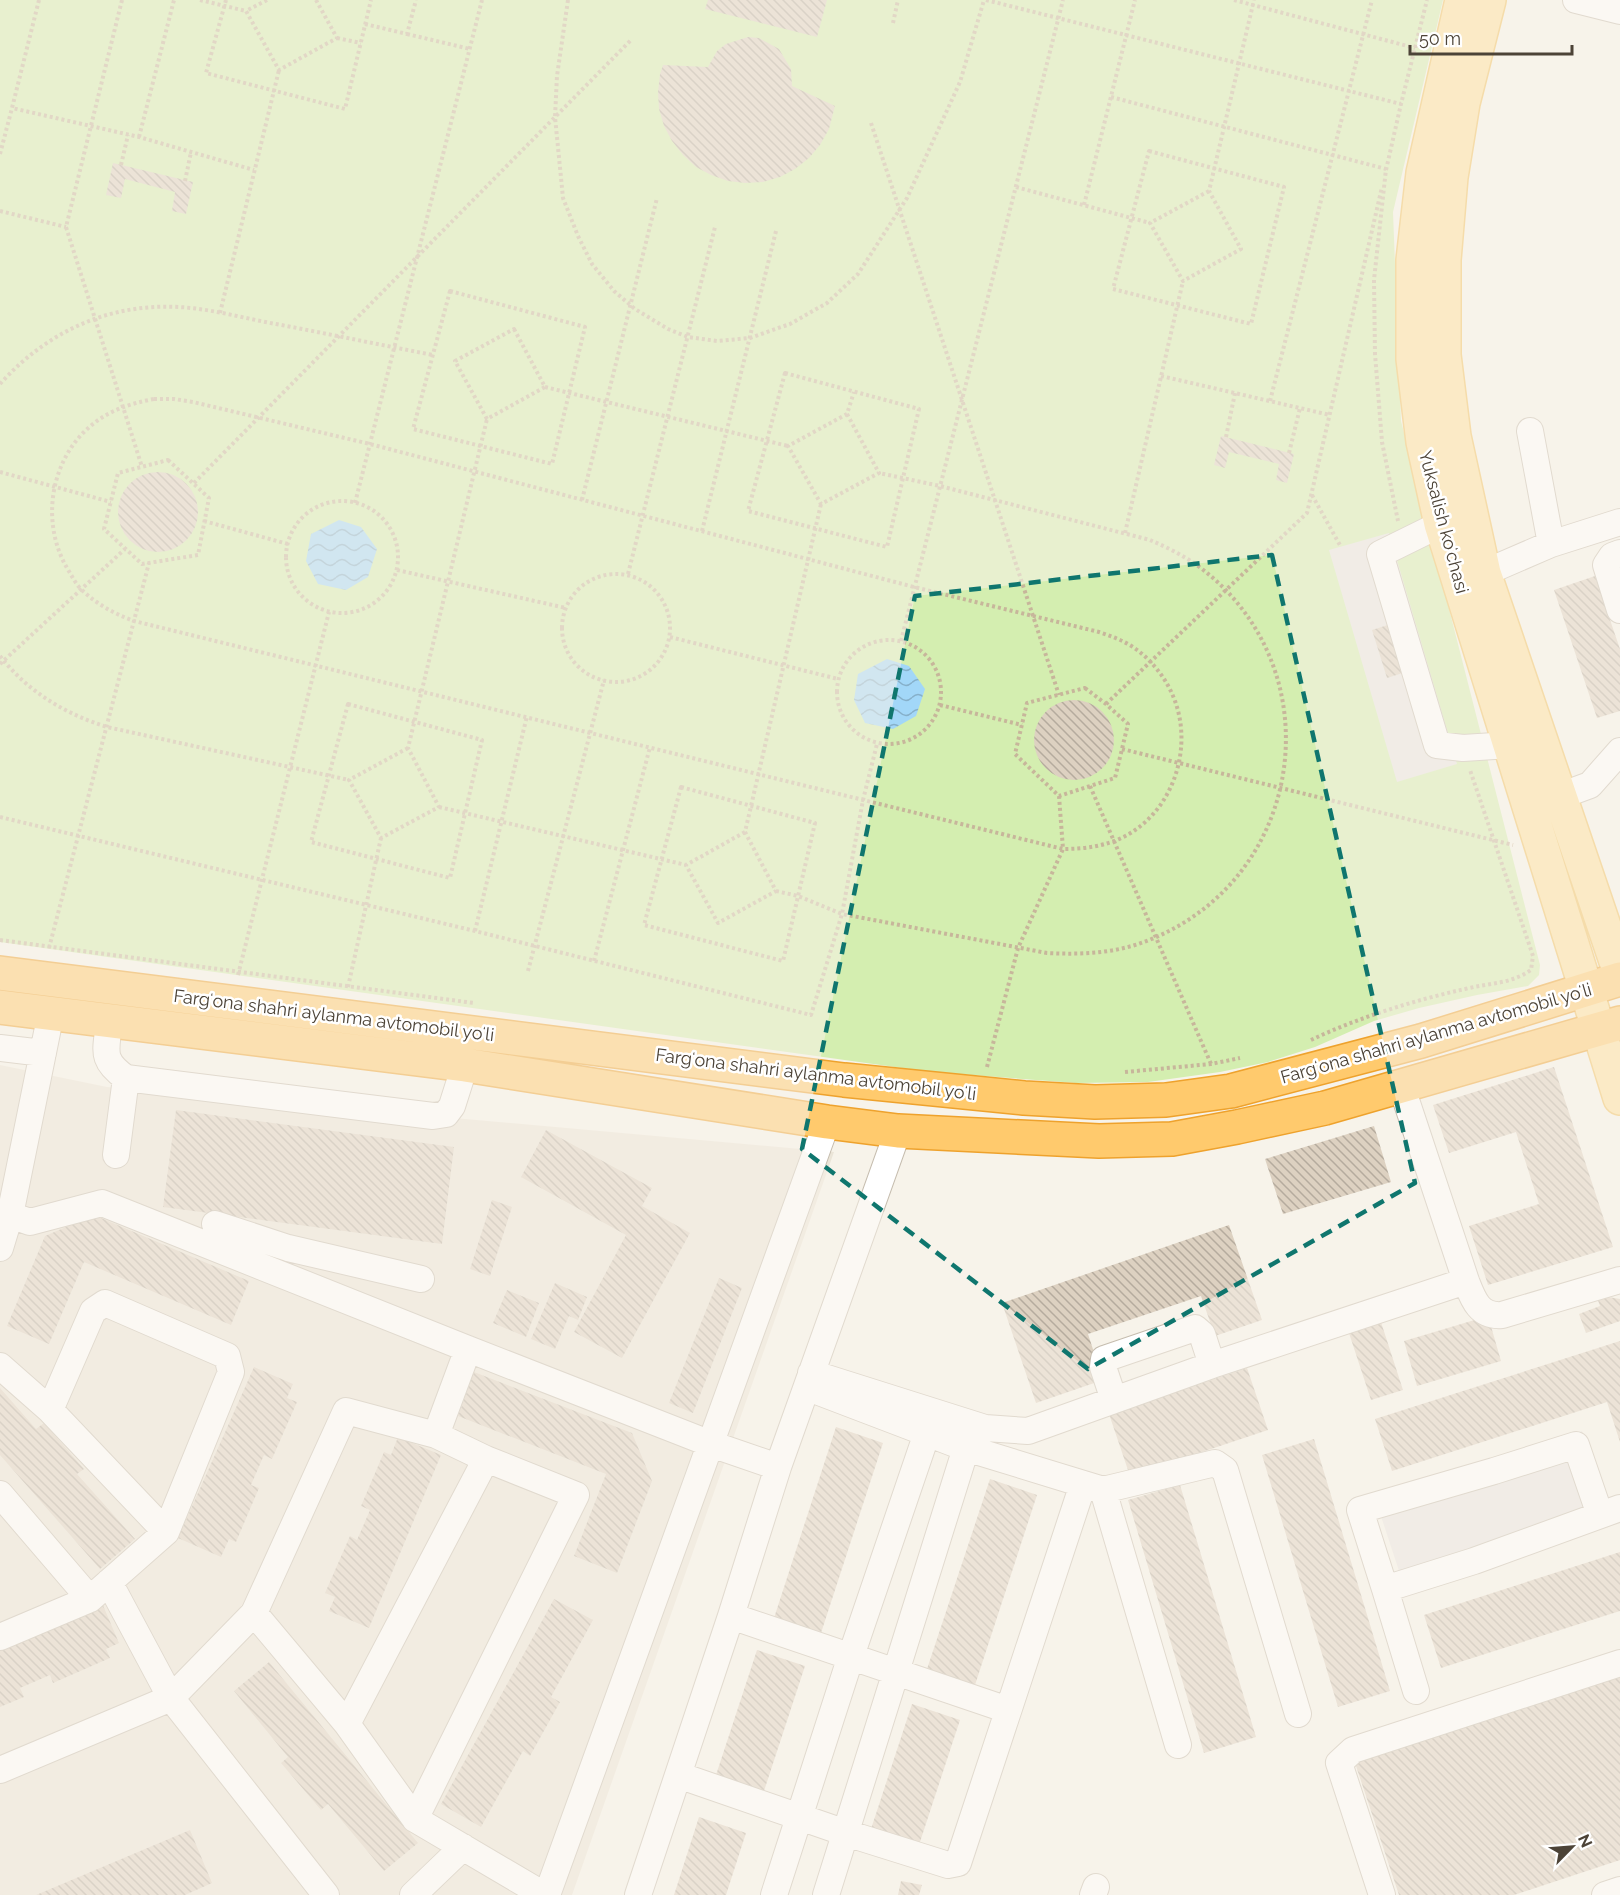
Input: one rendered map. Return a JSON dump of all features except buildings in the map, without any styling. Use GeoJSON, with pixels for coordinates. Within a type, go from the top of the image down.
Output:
{"type":"FeatureCollection","features":[{"type":"Feature","properties":{"kind":"highway","name":"Fargʻona shahri aylanma avtomobil yoʻli"},"geometry":{"type":"LineString","coordinates":[[0,973],[235,987],[380,1020],[844,1080],[1024,1098],[1095,1102],[1166,1101],[1232,1090],[1421,1041],[1620,979]]}},
{"type":"Feature","properties":{"kind":"highway","name":"Fargʻona shahri aylanma avtomobil yoʻli"},"geometry":{"type":"LineString","coordinates":[[0,1007],[465,1065],[827,1122],[898,1131],[1088,1141],[1172,1139],[1325,1108],[1609,1026]]}},
{"type":"Feature","properties":{"kind":"highway"},"geometry":{"type":"LineString","coordinates":[[374,1054],[380,1020]]}},
{"type":"Feature","properties":{"kind":"main road","name":"Yuksalish koʻchasi"},"geometry":{"type":"LineString","coordinates":[[1462,0],[1423,173],[1413,260],[1413,359],[1423,442],[1441,524],[1585,990],[1609,1026],[1620,1098]]}},
{"type":"Feature","properties":{"kind":"main road","name":"Yuksalish koʻchasi"},"geometry":{"type":"LineString","coordinates":[[1490,0],[1463,104],[1451,177],[1443,260],[1444,355],[1453,424],[1484,573],[1620,973]]}},
{"type":"Feature","properties":{"kind":"street"},"geometry":{"type":"LineString","coordinates":[[1576,0],[1620,11]]}},
{"type":"Feature","properties":{"kind":"street"},"geometry":{"type":"LineString","coordinates":[[1530,431],[1551,544]]}},
{"type":"Feature","properties":{"kind":"street"},"geometry":{"type":"LineString","coordinates":[[1484,573],[1551,544],[1620,522]]}},
{"type":"Feature","properties":{"kind":"street"},"geometry":{"type":"LineString","coordinates":[[1441,524],[1380,554],[1437,745],[1463,748],[1510,745]]}},
{"type":"Feature","properties":{"kind":"street"},"geometry":{"type":"LineString","coordinates":[[1620,553],[1612,556],[1606,565],[1620,610]]}},
{"type":"Feature","properties":{"kind":"street"},"geometry":{"type":"LineString","coordinates":[[1560,796],[1590,784],[1620,751]]}},
{"type":"Feature","properties":{"kind":"street"},"geometry":{"type":"LineString","coordinates":[[1,1245],[10,1215],[51,1013]]}},
{"type":"Feature","properties":{"kind":"street"},"geometry":{"type":"LineString","coordinates":[[109,1021],[106,1057],[110,1065],[126,1078],[433,1116],[446,1114],[452,1106],[465,1065]]}},
{"type":"Feature","properties":{"kind":"street"},"geometry":{"type":"LineString","coordinates":[[0,1048],[43,1053]]}},
{"type":"Feature","properties":{"kind":"street"},"geometry":{"type":"LineString","coordinates":[[116,1155],[126,1078]]}},
{"type":"Feature","properties":{"kind":"street"},"geometry":{"type":"LineString","coordinates":[[1401,1085],[1473,1302],[1483,1311],[1494,1316],[1502,1315],[1620,1280]]}},
{"type":"Feature","properties":{"kind":"street"},"geometry":{"type":"LineString","coordinates":[[254,1613],[346,1724],[415,1819],[545,1895],[827,1122]]}},
{"type":"Feature","properties":{"kind":"street"},"geometry":{"type":"LineString","coordinates":[[638,1895],[778,1467],[898,1131]]}},
{"type":"Feature","properties":{"kind":"street"},"geometry":{"type":"LineString","coordinates":[[10,1215],[30,1222],[102,1203],[711,1444],[778,1467]]}},
{"type":"Feature","properties":{"kind":"street"},"geometry":{"type":"LineString","coordinates":[[215,1224],[288,1248],[421,1279]]}},
{"type":"Feature","properties":{"kind":"street"},"geometry":{"type":"LineString","coordinates":[[276,1273],[288,1248]]}},
{"type":"Feature","properties":{"kind":"street"},"geometry":{"type":"LineString","coordinates":[[808,1380],[985,1428],[1028,1431],[1212,1365],[1466,1281]]}},
{"type":"Feature","properties":{"kind":"street"},"geometry":{"type":"LineString","coordinates":[[0,1637],[100,1591],[166,1532],[231,1372],[227,1356],[105,1303],[93,1311],[50,1410]]}},
{"type":"Feature","properties":{"kind":"street"},"geometry":{"type":"LineString","coordinates":[[1114,1400],[1103,1367],[1104,1359],[1195,1328],[1202,1334],[1212,1365]]}},
{"type":"Feature","properties":{"kind":"street"},"geometry":{"type":"LineString","coordinates":[[436,1435],[468,1349]]}},
{"type":"Feature","properties":{"kind":"street"},"geometry":{"type":"LineString","coordinates":[[0,1366],[50,1410],[166,1532]]}},
{"type":"Feature","properties":{"kind":"street"},"geometry":{"type":"LineString","coordinates":[[808,1380],[966,1448],[1093,1487],[1215,1463],[1225,1470],[1298,1714]]}},
{"type":"Feature","properties":{"kind":"street"},"geometry":{"type":"LineString","coordinates":[[0,1770],[171,1698],[254,1613],[346,1411],[436,1435],[486,1459],[576,1495],[415,1819]]}},
{"type":"Feature","properties":{"kind":"street"},"geometry":{"type":"LineString","coordinates":[[774,1895],[851,1656],[927,1433]]}},
{"type":"Feature","properties":{"kind":"street"},"geometry":{"type":"LineString","coordinates":[[1385,1588],[1474,1561],[1610,1511],[1576,1445],[1360,1510],[1416,1691]]}},
{"type":"Feature","properties":{"kind":"street"},"geometry":{"type":"LineString","coordinates":[[826,1895],[966,1448]]}},
{"type":"Feature","properties":{"kind":"street"},"geometry":{"type":"LineString","coordinates":[[346,1724],[486,1459]]}},
{"type":"Feature","properties":{"kind":"street"},"geometry":{"type":"LineString","coordinates":[[678,1775],[846,1833],[948,1865],[958,1863],[1008,1710],[1093,1487]]}},
{"type":"Feature","properties":{"kind":"street"},"geometry":{"type":"LineString","coordinates":[[1093,1487],[1178,1745]]}},
{"type":"Feature","properties":{"kind":"street"},"geometry":{"type":"LineString","coordinates":[[0,1494],[100,1591],[171,1698],[326,1895]]}},
{"type":"Feature","properties":{"kind":"street"},"geometry":{"type":"LineString","coordinates":[[731,1616],[1008,1710]]}},
{"type":"Feature","properties":{"kind":"street"},"geometry":{"type":"LineString","coordinates":[[1382,1895],[1340,1763],[1353,1750],[1620,1663]]}},
{"type":"Feature","properties":{"kind":"street"},"geometry":{"type":"LineString","coordinates":[[413,1895],[463,1847]]}},
{"type":"Feature","properties":{"kind":"street"},"geometry":{"type":"LineString","coordinates":[[1605,1895],[1620,1890]]}},
{"type":"Feature","properties":{"kind":"path"},"geometry":{"type":"LineString","coordinates":[[0,154],[39,0]]}},
{"type":"Feature","properties":{"kind":"path"},"geometry":{"type":"LineString","coordinates":[[122,0],[66,227],[142,467]]}},
{"type":"Feature","properties":{"kind":"path"},"geometry":{"type":"LineString","coordinates":[[139,137],[174,0]]}},
{"type":"Feature","properties":{"kind":"path"},"geometry":{"type":"LineString","coordinates":[[200,0],[246,11],[267,0]]}},
{"type":"Feature","properties":{"kind":"path"},"geometry":{"type":"LineString","coordinates":[[226,0],[206,73],[345,109],[371,0]]}},
{"type":"Feature","properties":{"kind":"path"},"geometry":{"type":"LineString","coordinates":[[316,0],[337,38]]}},
{"type":"Feature","properties":{"kind":"path"},"geometry":{"type":"LineString","coordinates":[[407,34],[416,0]]}},
{"type":"Feature","properties":{"kind":"path"},"geometry":{"type":"LineString","coordinates":[[355,503],[482,0]]}},
{"type":"Feature","properties":{"kind":"path"},"geometry":{"type":"LineString","coordinates":[[568,0],[557,76],[555,117],[563,198],[578,236],[592,264],[614,291],[630,305],[668,329],[688,337],[717,341],[750,338],[790,324],[827,303],[858,274],[908,198],[960,82],[985,0],[1401,104]]}},
{"type":"Feature","properties":{"kind":"path"},"geometry":{"type":"LineString","coordinates":[[893,23],[898,0]]}},
{"type":"Feature","properties":{"kind":"path"},"geometry":{"type":"LineString","coordinates":[[901,641],[1063,0]]}},
{"type":"Feature","properties":{"kind":"path"},"geometry":{"type":"LineString","coordinates":[[1084,206],[1135,0]]}},
{"type":"Feature","properties":{"kind":"path"},"geometry":{"type":"LineString","coordinates":[[1234,0],[1254,2],[1415,48]]}},
{"type":"Feature","properties":{"kind":"path"},"geometry":{"type":"LineString","coordinates":[[1270,401],[1372,0]]}},
{"type":"Feature","properties":{"kind":"path"},"geometry":{"type":"LineString","coordinates":[[1106,704],[1307,513],[1427,0]]}},
{"type":"Feature","properties":{"kind":"path"},"geometry":{"type":"LineString","coordinates":[[1183,281],[1241,249],[1209,191],[1254,2]]}},
{"type":"Feature","properties":{"kind":"path"},"geometry":{"type":"LineString","coordinates":[[219,313],[279,70],[246,11]]}},
{"type":"Feature","properties":{"kind":"path"},"geometry":{"type":"LineString","coordinates":[[365,24],[470,49]]}},
{"type":"Feature","properties":{"kind":"path"},"geometry":{"type":"LineString","coordinates":[[279,70],[337,38],[361,43]]}},
{"type":"Feature","properties":{"kind":"path"},"geometry":{"type":"LineString","coordinates":[[194,483],[631,40]]}},
{"type":"Feature","properties":{"kind":"path"},"geometry":{"type":"LineString","coordinates":[[1111,97],[1386,169]]}},
{"type":"Feature","properties":{"kind":"path"},"geometry":{"type":"LineString","coordinates":[[12,108],[139,137],[254,170]]}},
{"type":"Feature","properties":{"kind":"path"},"geometry":{"type":"LineString","coordinates":[[871,123],[1059,695]]}},
{"type":"Feature","properties":{"kind":"path"},"geometry":{"type":"LineString","coordinates":[[121,165],[128,135]]}},
{"type":"Feature","properties":{"kind":"path"},"geometry":{"type":"LineString","coordinates":[[1149,151],[1214,168],[1284,187],[1251,324],[1113,289],[1149,151]]}},
{"type":"Feature","properties":{"kind":"path"},"geometry":{"type":"LineString","coordinates":[[185,180],[191,152]]}},
{"type":"Feature","properties":{"kind":"path"},"geometry":{"type":"LineString","coordinates":[[1386,169],[1374,280],[1375,354],[1382,442],[1403,542]]}},
{"type":"Feature","properties":{"kind":"path"},"geometry":{"type":"LineString","coordinates":[[1016,187],[1150,223],[1209,191]]}},
{"type":"Feature","properties":{"kind":"path"},"geometry":{"type":"LineString","coordinates":[[582,500],[657,198]]}},
{"type":"Feature","properties":{"kind":"path"},"geometry":{"type":"LineString","coordinates":[[0,211],[66,227]]}},
{"type":"Feature","properties":{"kind":"path"},"geometry":{"type":"LineString","coordinates":[[1125,532],[1183,281],[1150,223]]}},
{"type":"Feature","properties":{"kind":"path"},"geometry":{"type":"LineString","coordinates":[[628,574],[715,227]]}},
{"type":"Feature","properties":{"kind":"path"},"geometry":{"type":"LineString","coordinates":[[702,531],[776,231]]}},
{"type":"Feature","properties":{"kind":"path"},"geometry":{"type":"LineString","coordinates":[[450,291],[585,327],[569,393],[552,464],[414,429],[450,291]]}},
{"type":"Feature","properties":{"kind":"path"},"geometry":{"type":"LineString","coordinates":[[0,384],[19,363],[40,346],[63,332],[95,318],[139,307],[193,308],[433,355]]}},
{"type":"Feature","properties":{"kind":"path"},"geometry":{"type":"LineString","coordinates":[[439,807],[408,748],[487,419],[454,361],[514,329],[545,387]]}},
{"type":"Feature","properties":{"kind":"path"},"geometry":{"type":"LineString","coordinates":[[785,373],[854,391],[919,409],[887,547],[748,511],[785,373]]}},
{"type":"Feature","properties":{"kind":"path"},"geometry":{"type":"LineString","coordinates":[[1161,376],[1330,415]]}},
{"type":"Feature","properties":{"kind":"path"},"geometry":{"type":"LineString","coordinates":[[487,419],[545,387],[788,446],[847,414],[854,391]]}},
{"type":"Feature","properties":{"kind":"path"},"geometry":{"type":"LineString","coordinates":[[1226,437],[1235,393]]}},
{"type":"Feature","properties":{"kind":"path"},"geometry":{"type":"LineString","coordinates":[[154,399],[174,399],[259,417],[1118,638],[1134,648],[1162,675],[1178,710],[1182,729],[1179,763],[1172,785],[1163,802],[1136,829],[1115,841],[1082,849],[1063,849],[135,621],[109,609],[81,589],[62,560],[55,542],[52,512],[55,487],[62,464],[71,447],[99,419],[123,406],[154,399]]}},
{"type":"Feature","properties":{"kind":"path"},"geometry":{"type":"LineString","coordinates":[[1289,453],[1300,408]]}},
{"type":"Feature","properties":{"kind":"path"},"geometry":{"type":"LineString","coordinates":[[847,414],[879,472]]}},
{"type":"Feature","properties":{"kind":"path"},"geometry":{"type":"LineString","coordinates":[[776,891],[745,832],[821,504],[788,446]]}},
{"type":"Feature","properties":{"kind":"path"},"geometry":{"type":"LineString","coordinates":[[168,460],[194,483],[209,498],[198,555],[142,564],[105,529],[118,473],[168,460]]}},
{"type":"Feature","properties":{"kind":"path"},"geometry":{"type":"LineString","coordinates":[[0,472],[111,502]]}},
{"type":"Feature","properties":{"kind":"path"},"geometry":{"type":"LineString","coordinates":[[686,865],[718,923],[776,891],[798,896],[842,915],[1018,948],[1065,954],[1101,953],[1127,948],[1156,938],[1200,913],[1239,876],[1267,830],[1281,788],[1287,752],[1283,698],[1276,672],[1252,624],[1226,591],[1197,565],[1150,540],[1125,532],[879,472],[821,504]]}},
{"type":"Feature","properties":{"kind":"path"},"geometry":{"type":"LineString","coordinates":[[1312,494],[1341,547]]}},
{"type":"Feature","properties":{"kind":"path"},"geometry":{"type":"LineString","coordinates":[[335,502],[355,503],[368,507],[388,525],[398,550],[397,570],[388,589],[379,600],[368,607],[342,614],[329,612],[305,600],[296,590],[286,564],[288,544],[296,526],[304,516],[316,508],[335,502]]}},
{"type":"Feature","properties":{"kind":"path"},"geometry":{"type":"LineString","coordinates":[[204,521],[288,544]]}},
{"type":"Feature","properties":{"kind":"path"},"geometry":{"type":"LineString","coordinates":[[2,663],[125,549]]}},
{"type":"Feature","properties":{"kind":"path"},"geometry":{"type":"LineString","coordinates":[[49,948],[149,563]]}},
{"type":"Feature","properties":{"kind":"path"},"geometry":{"type":"LineString","coordinates":[[397,570],[566,608]]}},
{"type":"Feature","properties":{"kind":"path"},"geometry":{"type":"LineString","coordinates":[[616,573],[628,574],[641,579],[661,597],[669,616],[670,637],[666,650],[650,670],[627,681],[604,680],[590,675],[579,667],[565,646],[562,633],[566,608],[572,596],[591,579],[616,573]]}},
{"type":"Feature","properties":{"kind":"path"},"geometry":{"type":"LineString","coordinates":[[235,987],[329,612]]}},
{"type":"Feature","properties":{"kind":"path"},"geometry":{"type":"LineString","coordinates":[[670,637],[838,680]]}},
{"type":"Feature","properties":{"kind":"path"},"geometry":{"type":"LineString","coordinates":[[888,639],[901,641],[913,645],[932,662],[941,685],[939,705],[933,722],[914,738],[896,744],[877,744],[865,739],[846,723],[837,699],[838,680],[845,663],[864,646],[888,639]]}},
{"type":"Feature","properties":{"kind":"path"},"geometry":{"type":"LineString","coordinates":[[0,656],[2,663],[39,694],[86,720],[106,727],[349,780],[408,748]]}},
{"type":"Feature","properties":{"kind":"path"},"geometry":{"type":"LineString","coordinates":[[528,971],[604,680]]}},
{"type":"Feature","properties":{"kind":"path"},"geometry":{"type":"LineString","coordinates":[[987,1067],[1018,948],[1063,849],[1059,796],[1015,754],[1027,703],[1085,688],[1128,724],[1122,749],[1115,778],[1059,796]]}},
{"type":"Feature","properties":{"kind":"path"},"geometry":{"type":"LineString","coordinates":[[348,704],[414,722],[482,740],[450,878],[311,842],[348,704]]}},
{"type":"Feature","properties":{"kind":"path"},"geometry":{"type":"LineString","coordinates":[[939,705],[1022,725]]}},
{"type":"Feature","properties":{"kind":"path"},"geometry":{"type":"LineString","coordinates":[[475,931],[527,716]]}},
{"type":"Feature","properties":{"kind":"path"},"geometry":{"type":"LineString","coordinates":[[0,817],[475,931],[811,1015],[842,915],[863,800],[877,744]]}},
{"type":"Feature","properties":{"kind":"path"},"geometry":{"type":"LineString","coordinates":[[594,961],[650,747]]}},
{"type":"Feature","properties":{"kind":"path"},"geometry":{"type":"LineString","coordinates":[[1306,1042],[1390,1010],[1466,988],[1518,979],[1531,970],[1533,956],[1463,748]]}},
{"type":"Feature","properties":{"kind":"path"},"geometry":{"type":"LineString","coordinates":[[1122,749],[1543,853]]}},
{"type":"Feature","properties":{"kind":"path"},"geometry":{"type":"LineString","coordinates":[[348,987],[381,838],[349,780]]}},
{"type":"Feature","properties":{"kind":"path"},"geometry":{"type":"LineString","coordinates":[[1090,786],[1211,1064]]}},
{"type":"Feature","properties":{"kind":"path"},"geometry":{"type":"LineString","coordinates":[[681,787],[751,806],[816,823],[783,961],[644,925],[681,787]]}},
{"type":"Feature","properties":{"kind":"path"},"geometry":{"type":"LineString","coordinates":[[381,838],[439,807],[686,865],[745,832]]}},
{"type":"Feature","properties":{"kind":"path"},"geometry":{"type":"LineString","coordinates":[[0,940],[235,987],[348,987],[477,1004]]}},
{"type":"Feature","properties":{"kind":"path"},"geometry":{"type":"LineString","coordinates":[[1114,1073],[1211,1064],[1244,1058]]}},
{"type":"Feature","properties":{"kind":"path"},"geometry":{"type":"LineString","coordinates":[[976,1066],[999,1068]]}},
{"type":"Feature","properties":{"kind":"highlighted area"},"geometry":{"type":"Polygon","coordinates":[[[1272,555],[1415,1183],[1088,1369],[802,1149],[915,596],[1272,555]]]}},
{"type":"Feature","properties":{"kind":"shaded area"},"geometry":{"type":"Polygon","coordinates":[[[1389,533],[1457,764],[1397,782],[1329,550],[1389,533]]]}},
{"type":"Feature","properties":{"kind":"shaded area"},"geometry":{"type":"Polygon","coordinates":[[[0,1065],[107,1087],[834,1152],[572,1895],[0,1895],[0,1065]]]}},
{"type":"Feature","properties":{"kind":"shaded area"},"geometry":{"type":"Polygon","coordinates":[[[1582,1431],[1612,1525],[1406,1592],[1375,1498],[1582,1431]]]}},
{"type":"Feature","properties":{"kind":"green space"},"geometry":{"type":"Polygon","coordinates":[[[0,0],[1443,0],[1393,212],[1401,421],[1540,965],[1539,975],[1528,986],[1419,1008],[1374,1021],[1315,1047],[1268,1062],[1220,1072],[1148,1082],[1076,1083],[931,1072],[0,942],[0,0]]]}},
{"type":"Feature","properties":{"kind":"water"},"geometry":{"type":"Polygon","coordinates":[[[339,520],[361,527],[377,549],[368,577],[346,590],[318,584],[306,561],[311,534],[339,520]]]}},
{"type":"Feature","properties":{"kind":"water"},"geometry":{"type":"Polygon","coordinates":[[[887,659],[909,666],[925,689],[916,716],[893,729],[865,723],[854,700],[858,674],[887,659]]]}}]}
